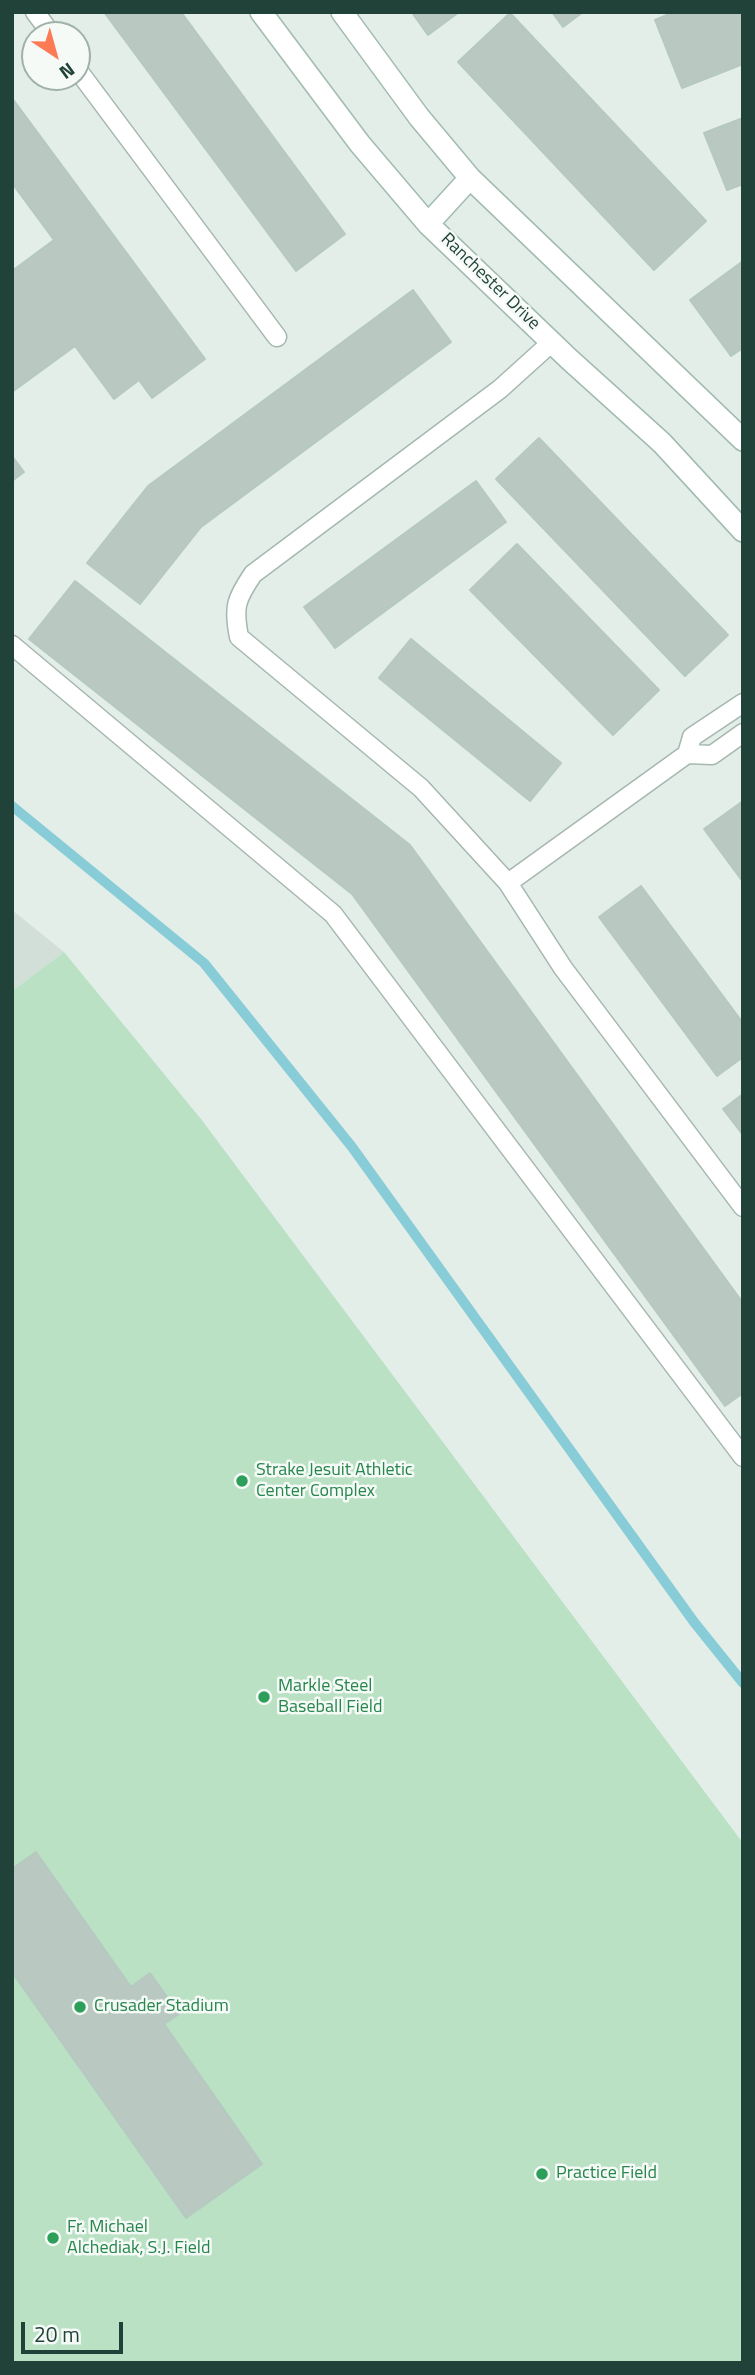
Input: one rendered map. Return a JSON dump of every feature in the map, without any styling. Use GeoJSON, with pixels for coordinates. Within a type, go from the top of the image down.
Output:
{"type":"FeatureCollection","features":[{"type":"Feature","properties":{"kind":"street","name":"Ranchester Drive"},"geometry":{"type":"LineString","coordinates":[[261,12],[360,144],[428,224],[662,443],[743,531]]}},
{"type":"Feature","properties":{"kind":"street"},"geometry":{"type":"LineString","coordinates":[[342,12],[419,117],[470,178],[552,259],[739,429]]}},
{"type":"Feature","properties":{"kind":"street"},"geometry":{"type":"LineString","coordinates":[[428,224],[470,178]]}},
{"type":"Feature","properties":{"kind":"lane"},"geometry":{"type":"LineString","coordinates":[[91,88],[277,337]]}},
{"type":"Feature","properties":{"kind":"lane"},"geometry":{"type":"LineString","coordinates":[[552,342],[500,389],[253,574],[237,597],[234,614],[239,637],[421,788],[508,883],[563,968],[743,1207]]}},
{"type":"Feature","properties":{"kind":"lane"},"geometry":{"type":"LineString","coordinates":[[12,645],[333,914],[743,1457]]}},
{"type":"Feature","properties":{"kind":"lane"},"geometry":{"type":"LineString","coordinates":[[508,883],[687,754],[692,737],[743,703]]}},
{"type":"Feature","properties":{"kind":"lane"},"geometry":{"type":"LineString","coordinates":[[687,754],[712,755],[743,733]]}},
{"type":"Feature","properties":{"kind":"shaded area"},"geometry":{"type":"Polygon","coordinates":[[[12,910],[64,952],[12,991],[12,910]]]}},
{"type":"Feature","properties":{"kind":"green space","name":"Strake Jesuit Athletic Center Complex"},"geometry":{"type":"Polygon","coordinates":[[[64,952],[201,1119],[743,1843],[743,2363],[12,2363],[12,991],[64,952]]]}},
{"type":"Feature","properties":{"kind":"building"},"geometry":{"type":"Polygon","coordinates":[[[104,12],[181,12],[345,234],[296,271],[104,12]]]}},
{"type":"Feature","properties":{"kind":"building"},"geometry":{"type":"Polygon","coordinates":[[[459,12],[428,35],[413,14],[459,12]]]}},
{"type":"Feature","properties":{"kind":"building"},"geometry":{"type":"Polygon","coordinates":[[[552,12],[583,12],[563,27],[552,12]]]}},
{"type":"Feature","properties":{"kind":"building"},"geometry":{"type":"Polygon","coordinates":[[[674,12],[743,12],[743,64],[682,88],[655,20],[674,12]]]}},
{"type":"Feature","properties":{"kind":"building"},"geometry":{"type":"Polygon","coordinates":[[[510,13],[706,221],[654,270],[458,62],[510,13]]]}},
{"type":"Feature","properties":{"kind":"building"},"geometry":{"type":"Polygon","coordinates":[[[12,98],[205,359],[152,398],[139,380],[114,399],[75,346],[12,392],[12,271],[54,240],[12,183],[12,98]]]}},
{"type":"Feature","properties":{"kind":"building"},"geometry":{"type":"Polygon","coordinates":[[[743,118],[743,184],[727,190],[704,133],[743,118]]]}},
{"type":"Feature","properties":{"kind":"building"},"geometry":{"type":"Polygon","coordinates":[[[743,261],[743,348],[731,356],[690,300],[743,261]]]}},
{"type":"Feature","properties":{"kind":"building"},"geometry":{"type":"Polygon","coordinates":[[[413,290],[451,342],[201,527],[140,604],[87,563],[148,486],[413,290]]]}},
{"type":"Feature","properties":{"kind":"building"},"geometry":{"type":"Polygon","coordinates":[[[539,438],[728,635],[685,676],[496,479],[539,438]]]}},
{"type":"Feature","properties":{"kind":"building"},"geometry":{"type":"Polygon","coordinates":[[[12,456],[24,472],[12,481],[12,456]]]}},
{"type":"Feature","properties":{"kind":"building"},"geometry":{"type":"Polygon","coordinates":[[[476,481],[506,522],[335,648],[304,607],[476,481]]]}},
{"type":"Feature","properties":{"kind":"building"},"geometry":{"type":"Polygon","coordinates":[[[517,544],[659,690],[613,735],[470,590],[517,544]]]}},
{"type":"Feature","properties":{"kind":"building"},"geometry":{"type":"Polygon","coordinates":[[[75,581],[410,845],[743,1303],[743,1393],[725,1406],[352,894],[29,639],[75,581]]]}},
{"type":"Feature","properties":{"kind":"building"},"geometry":{"type":"Polygon","coordinates":[[[411,639],[561,763],[530,801],[379,678],[411,639]]]}},
{"type":"Feature","properties":{"kind":"building"},"geometry":{"type":"Polygon","coordinates":[[[743,801],[743,882],[704,829],[743,801]]]}},
{"type":"Feature","properties":{"kind":"building"},"geometry":{"type":"Polygon","coordinates":[[[641,886],[743,1023],[743,1057],[717,1076],[599,917],[641,886]]]}},
{"type":"Feature","properties":{"kind":"building"},"geometry":{"type":"Polygon","coordinates":[[[743,1094],[743,1135],[723,1109],[743,1094]]]}},
{"type":"Feature","properties":{"kind":"building"},"geometry":{"type":"Polygon","coordinates":[[[36,1852],[131,1987],[150,1973],[179,2014],[164,2024],[262,2164],[186,2218],[12,1972],[12,1869],[36,1852]]]}},
{"type":"Feature","properties":{"kind":"waterway"},"geometry":{"type":"LineString","coordinates":[[12,806],[204,963],[352,1147],[694,1622],[743,1683]]}},
{"type":"Feature","properties":{"kind":"place","name":"Strake Jesuit Athletic Center Complex"},"geometry":{"type":"Point","coordinates":[242,1481]}},
{"type":"Feature","properties":{"kind":"place","name":"Markle Steel Baseball Field"},"geometry":{"type":"Point","coordinates":[264,1697]}},
{"type":"Feature","properties":{"kind":"place","name":"Crusader Stadium"},"geometry":{"type":"Point","coordinates":[80,2007]}},
{"type":"Feature","properties":{"kind":"place","name":"Practice Field"},"geometry":{"type":"Point","coordinates":[542,2174]}},
{"type":"Feature","properties":{"kind":"place","name":"Fr. Michael Alchediak, S.J. Field"},"geometry":{"type":"Point","coordinates":[53,2238]}}]}
